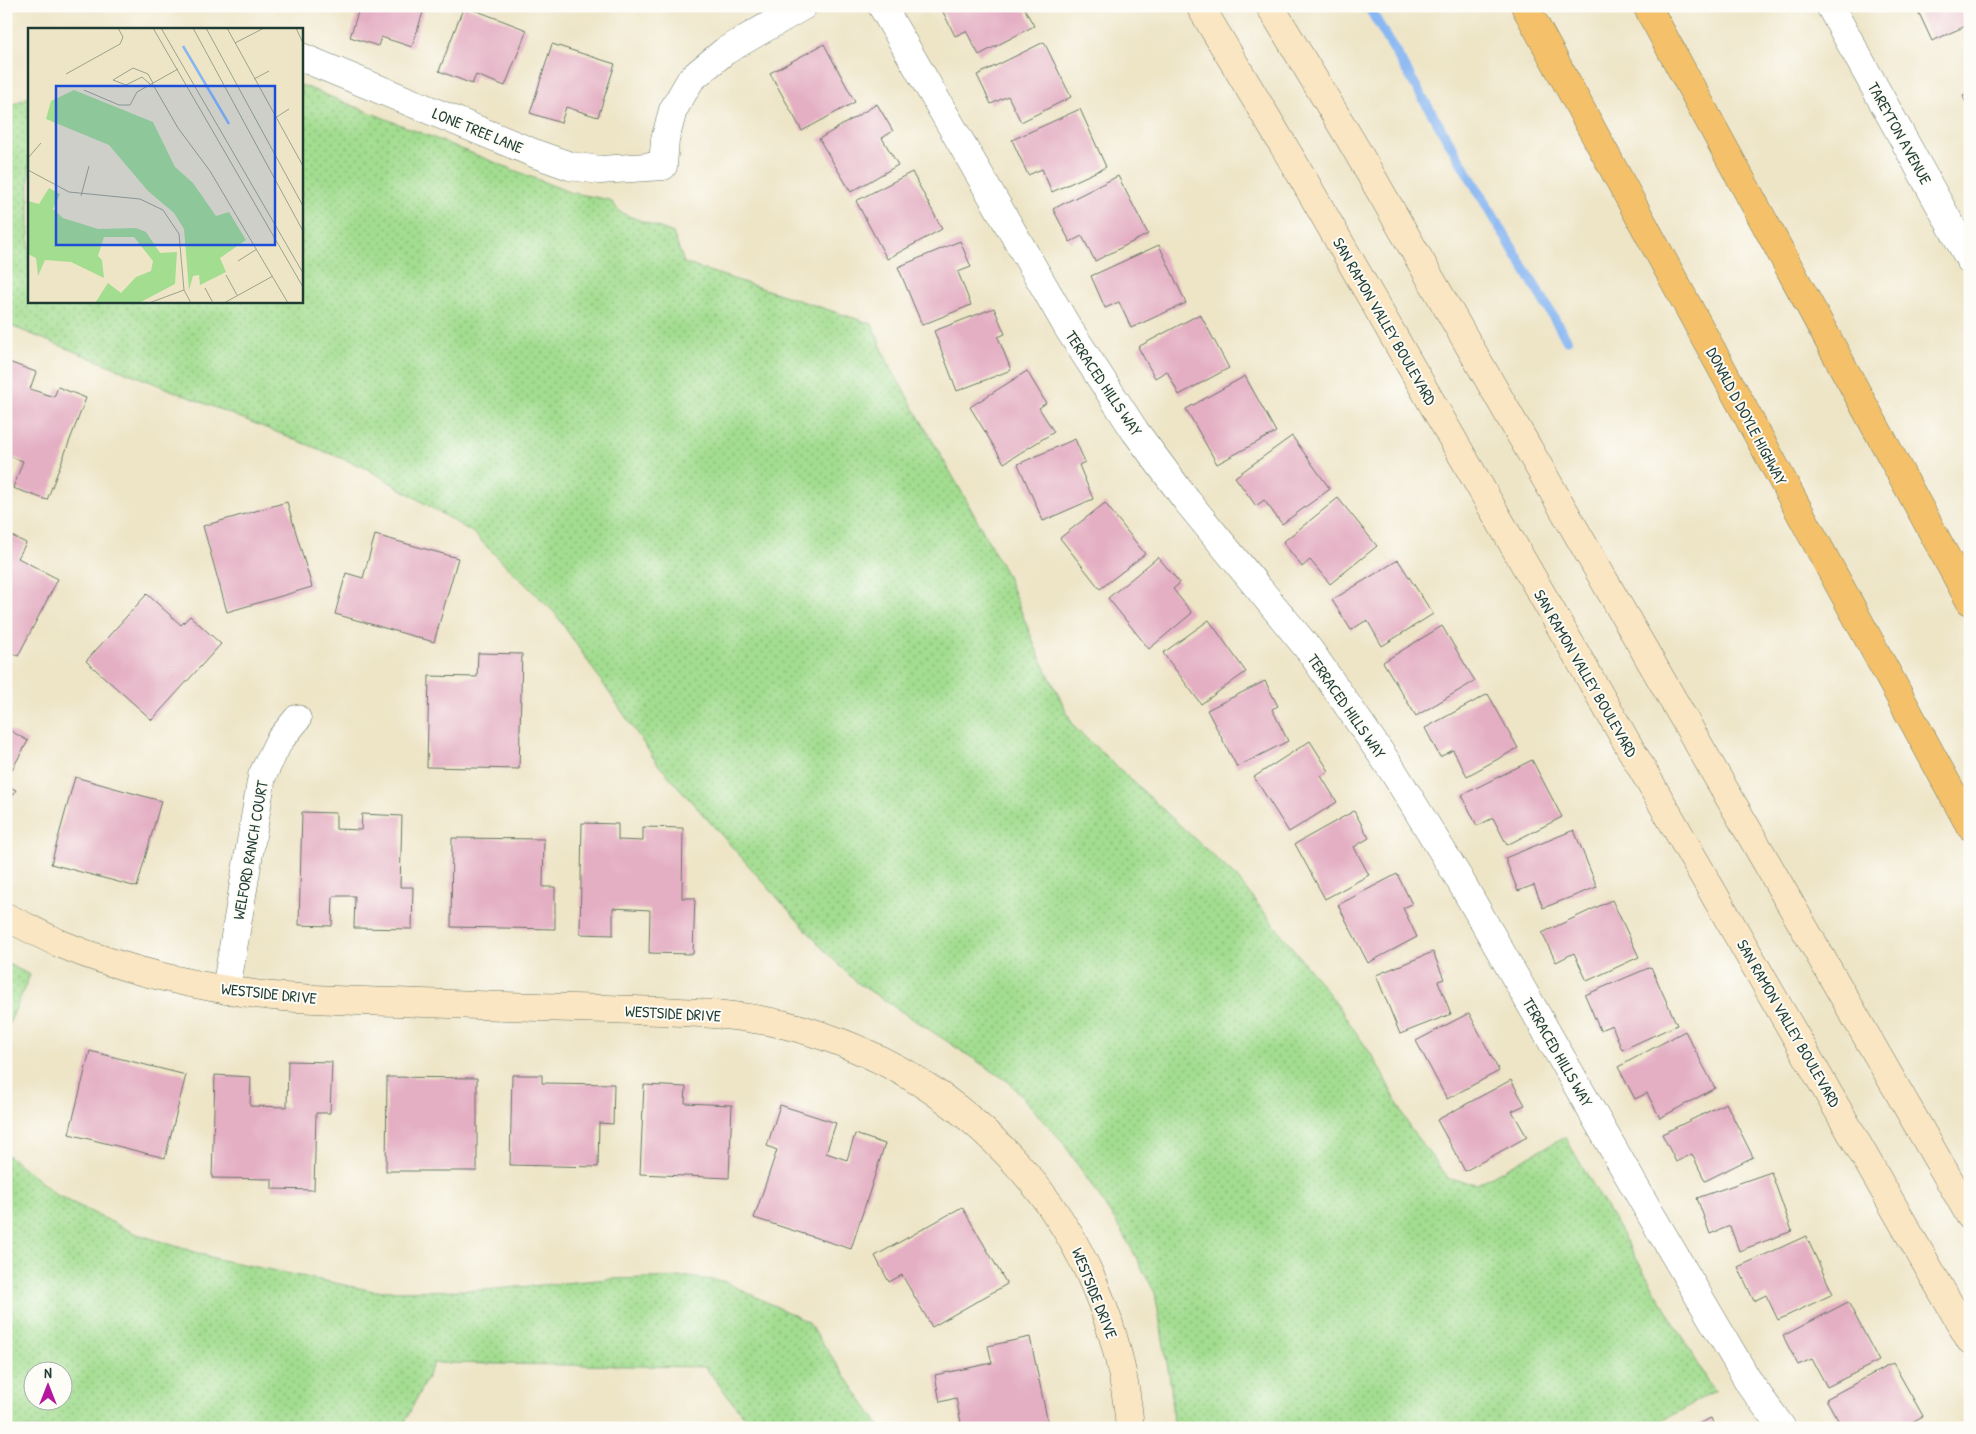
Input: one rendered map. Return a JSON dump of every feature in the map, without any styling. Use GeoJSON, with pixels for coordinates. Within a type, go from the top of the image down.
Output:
{"type":"FeatureCollection","features":[{"type":"Feature","properties":{"kind":"highway","name":"DONALD D DOYLE HIGHWAY"},"geometry":{"type":"LineString","coordinates":[[1525,6],[1970,826]]}},
{"type":"Feature","properties":{"kind":"highway"},"geometry":{"type":"LineString","coordinates":[[1647,6],[1970,601]]}},
{"type":"Feature","properties":{"kind":"main road","name":"SAN RAMON VALLEY BOULEVARD"},"geometry":{"type":"LineString","coordinates":[[1200,6],[1301,175],[1970,1340]]}},
{"type":"Feature","properties":{"kind":"main road"},"geometry":{"type":"LineString","coordinates":[[1270,6],[1354,144],[1970,1216]]}},
{"type":"Feature","properties":{"kind":"main road","name":"WESTSIDE DRIVE"},"geometry":{"type":"LineString","coordinates":[[6,917],[61,944],[110,962],[226,990],[319,999],[647,1011],[730,1016],[788,1025],[867,1053],[902,1070],[934,1090],[968,1116],[997,1142],[1031,1178],[1057,1214],[1090,1273],[1114,1338],[1127,1399],[1130,1428]]}},
{"type":"Feature","properties":{"kind":"street","name":"LONE TREE LANE"},"geometry":{"type":"LineString","coordinates":[[302,57],[536,154],[570,166],[600,170],[663,166],[665,140],[673,110],[691,80],[726,51],[803,6]]}},
{"type":"Feature","properties":{"kind":"street","name":"TERRACED HILLS WAY"},"geometry":{"type":"LineString","coordinates":[[882,6],[1100,380],[1187,501],[1310,651],[1393,771],[1457,875],[1647,1208],[1746,1376],[1782,1428]]}},
{"type":"Feature","properties":{"kind":"street","name":"TAREYTON AVENUE"},"geometry":{"type":"LineString","coordinates":[[1830,6],[1970,260]]}},
{"type":"Feature","properties":{"kind":"street","name":"WELFORD RANCH COURT"},"geometry":{"type":"LineString","coordinates":[[226,990],[262,776],[279,742],[297,719]]}},
{"type":"Feature","properties":{"kind":"green space"},"geometry":{"type":"Polygon","coordinates":[[[302,85],[569,192],[610,200],[621,213],[673,233],[684,263],[872,324],[888,363],[1007,576],[1037,651],[1074,727],[1237,878],[1333,999],[1375,1060],[1411,1130],[1449,1179],[1477,1184],[1565,1137],[1714,1391],[1651,1428],[1173,1428],[1171,1386],[1155,1293],[1122,1231],[1064,1144],[1009,1082],[855,981],[825,951],[657,763],[555,613],[472,532],[366,468],[6,324],[6,108],[28,97],[28,302],[302,302],[302,85]]]}},
{"type":"Feature","properties":{"kind":"green space"},"geometry":{"type":"Polygon","coordinates":[[[6,963],[30,975],[6,1031],[6,963]]]}},
{"type":"Feature","properties":{"kind":"green space"},"geometry":{"type":"Polygon","coordinates":[[[6,1154],[57,1195],[134,1233],[217,1259],[374,1291],[484,1290],[609,1279],[688,1277],[723,1281],[808,1322],[881,1428],[753,1428],[705,1367],[434,1363],[402,1428],[6,1428],[6,1154]]]}},
{"type":"Feature","properties":{"kind":"building"},"geometry":{"type":"Polygon","coordinates":[[[360,6],[425,6],[412,47],[381,37],[378,46],[350,37],[360,6]]]}},
{"type":"Feature","properties":{"kind":"building"},"geometry":{"type":"Polygon","coordinates":[[[464,6],[527,30],[505,86],[476,75],[472,84],[439,71],[464,6]]]}},
{"type":"Feature","properties":{"kind":"building"},"geometry":{"type":"Polygon","coordinates":[[[940,6],[1023,6],[1034,26],[979,55],[966,31],[955,36],[940,6]]]}},
{"type":"Feature","properties":{"kind":"building"},"geometry":{"type":"Polygon","coordinates":[[[1928,6],[1970,6],[1970,15],[1964,18],[1968,25],[1932,41],[1918,11],[1928,6]]]}},
{"type":"Feature","properties":{"kind":"building"},"geometry":{"type":"Polygon","coordinates":[[[1044,42],[1071,97],[1021,122],[1008,96],[991,104],[977,75],[1044,42]]]}},
{"type":"Feature","properties":{"kind":"building"},"geometry":{"type":"Polygon","coordinates":[[[552,44],[615,64],[598,117],[566,107],[561,123],[530,113],[552,44]]]}},
{"type":"Feature","properties":{"kind":"building"},"geometry":{"type":"Polygon","coordinates":[[[824,44],[855,102],[802,131],[770,73],[824,44]]]}},
{"type":"Feature","properties":{"kind":"building"},"geometry":{"type":"Polygon","coordinates":[[[1970,93],[1970,112],[1963,96],[1970,93]]]}},
{"type":"Feature","properties":{"kind":"building"},"geometry":{"type":"Polygon","coordinates":[[[877,104],[893,131],[882,138],[898,165],[851,192],[819,139],[877,104]]]}},
{"type":"Feature","properties":{"kind":"building"},"geometry":{"type":"Polygon","coordinates":[[[1080,109],[1106,167],[1052,192],[1042,169],[1028,175],[1012,140],[1080,109]]]}},
{"type":"Feature","properties":{"kind":"building"},"geometry":{"type":"Polygon","coordinates":[[[912,172],[942,229],[887,259],[856,201],[912,172]]]}},
{"type":"Feature","properties":{"kind":"building"},"geometry":{"type":"Polygon","coordinates":[[[1118,176],[1148,234],[1095,261],[1082,236],[1070,242],[1053,209],[1118,176]]]}},
{"type":"Feature","properties":{"kind":"building"},"geometry":{"type":"Polygon","coordinates":[[[960,241],[971,267],[958,272],[971,305],[922,325],[898,267],[960,241]]]}},
{"type":"Feature","properties":{"kind":"building"},"geometry":{"type":"Polygon","coordinates":[[[1159,245],[1186,303],[1131,328],[1119,302],[1105,308],[1091,276],[1159,245]]]}},
{"type":"Feature","properties":{"kind":"building"},"geometry":{"type":"Polygon","coordinates":[[[994,308],[1005,334],[998,337],[1011,370],[957,391],[934,331],[994,308]]]}},
{"type":"Feature","properties":{"kind":"building"},"geometry":{"type":"Polygon","coordinates":[[[1200,314],[1229,368],[1179,395],[1167,371],[1155,378],[1138,347],[1200,314]]]}},
{"type":"Feature","properties":{"kind":"building"},"geometry":{"type":"Polygon","coordinates":[[[6,361],[36,372],[30,389],[54,397],[58,387],[86,398],[47,500],[13,488],[23,461],[6,455],[6,361]]]}},
{"type":"Feature","properties":{"kind":"building"},"geometry":{"type":"Polygon","coordinates":[[[1027,371],[1046,403],[1039,408],[1054,432],[1004,463],[970,407],[1027,371]]]}},
{"type":"Feature","properties":{"kind":"building"},"geometry":{"type":"Polygon","coordinates":[[[1245,376],[1276,432],[1217,464],[1186,409],[1245,376]]]}},
{"type":"Feature","properties":{"kind":"building"},"geometry":{"type":"Polygon","coordinates":[[[1292,436],[1330,489],[1282,524],[1264,500],[1256,506],[1235,477],[1292,436]]]}},
{"type":"Feature","properties":{"kind":"building"},"geometry":{"type":"Polygon","coordinates":[[[1075,439],[1085,462],[1079,465],[1093,499],[1043,521],[1018,464],[1075,439]]]}},
{"type":"Feature","properties":{"kind":"building"},"geometry":{"type":"Polygon","coordinates":[[[1338,498],[1377,546],[1330,584],[1310,560],[1302,567],[1283,542],[1338,498]]]}},
{"type":"Feature","properties":{"kind":"building"},"geometry":{"type":"Polygon","coordinates":[[[287,502],[312,587],[227,612],[203,526],[287,502]]]}},
{"type":"Feature","properties":{"kind":"building"},"geometry":{"type":"Polygon","coordinates":[[[1105,503],[1145,554],[1100,589],[1060,538],[1105,503]]]}},
{"type":"Feature","properties":{"kind":"building"},"geometry":{"type":"Polygon","coordinates":[[[6,533],[26,543],[18,558],[58,579],[18,656],[6,650],[6,533]]]}},
{"type":"Feature","properties":{"kind":"building"},"geometry":{"type":"Polygon","coordinates":[[[375,535],[458,558],[434,642],[335,614],[346,573],[363,578],[375,535]]]}},
{"type":"Feature","properties":{"kind":"building"},"geometry":{"type":"Polygon","coordinates":[[[1158,557],[1180,583],[1173,589],[1192,613],[1149,649],[1108,598],[1158,557]]]}},
{"type":"Feature","properties":{"kind":"building"},"geometry":{"type":"Polygon","coordinates":[[[1398,560],[1433,614],[1382,646],[1367,620],[1351,630],[1332,600],[1398,560]]]}},
{"type":"Feature","properties":{"kind":"building"},"geometry":{"type":"Polygon","coordinates":[[[147,594],[181,625],[190,616],[221,644],[152,720],[86,661],[147,594]]]}},
{"type":"Feature","properties":{"kind":"building"},"geometry":{"type":"Polygon","coordinates":[[[1209,620],[1246,672],[1201,704],[1163,653],[1209,620]]]}},
{"type":"Feature","properties":{"kind":"building"},"geometry":{"type":"Polygon","coordinates":[[[1442,626],[1475,681],[1416,716],[1383,662],[1442,626]]]}},
{"type":"Feature","properties":{"kind":"building"},"geometry":{"type":"Polygon","coordinates":[[[478,653],[522,654],[519,769],[427,767],[429,676],[477,677],[478,653]]]}},
{"type":"Feature","properties":{"kind":"building"},"geometry":{"type":"Polygon","coordinates":[[[1265,681],[1278,706],[1272,709],[1288,741],[1237,767],[1207,710],[1265,681]]]}},
{"type":"Feature","properties":{"kind":"building"},"geometry":{"type":"Polygon","coordinates":[[[1488,694],[1518,748],[1467,776],[1453,750],[1440,757],[1425,728],[1488,694]]]}},
{"type":"Feature","properties":{"kind":"building"},"geometry":{"type":"Polygon","coordinates":[[[6,728],[28,741],[6,780],[6,728]]]}},
{"type":"Feature","properties":{"kind":"building"},"geometry":{"type":"Polygon","coordinates":[[[1310,741],[1329,771],[1321,776],[1337,802],[1289,832],[1254,777],[1310,741]]]}},
{"type":"Feature","properties":{"kind":"building"},"geometry":{"type":"Polygon","coordinates":[[[1532,760],[1562,817],[1507,845],[1493,818],[1477,826],[1462,795],[1532,760]]]}},
{"type":"Feature","properties":{"kind":"building"},"geometry":{"type":"Polygon","coordinates":[[[75,777],[161,801],[137,887],[51,864],[75,777]]]}},
{"type":"Feature","properties":{"kind":"building"},"geometry":{"type":"Polygon","coordinates":[[[6,785],[16,790],[6,807],[6,785]]]}},
{"type":"Feature","properties":{"kind":"building"},"geometry":{"type":"Polygon","coordinates":[[[1354,811],[1369,838],[1354,847],[1369,875],[1325,899],[1295,844],[1354,811]]]}},
{"type":"Feature","properties":{"kind":"building"},"geometry":{"type":"Polygon","coordinates":[[[302,812],[336,813],[336,829],[361,830],[362,814],[402,816],[400,887],[413,887],[412,929],[354,928],[355,896],[333,896],[332,926],[299,925],[302,812]]]}},
{"type":"Feature","properties":{"kind":"building"},"geometry":{"type":"Polygon","coordinates":[[[582,823],[618,824],[618,840],[643,841],[643,827],[683,828],[682,898],[695,898],[693,954],[649,953],[650,910],[613,908],[613,935],[580,934],[582,823]]]}},
{"type":"Feature","properties":{"kind":"building"},"geometry":{"type":"Polygon","coordinates":[[[1574,830],[1597,887],[1543,908],[1534,885],[1518,891],[1505,858],[1574,830]]]}},
{"type":"Feature","properties":{"kind":"building"},"geometry":{"type":"Polygon","coordinates":[[[452,838],[544,839],[543,887],[555,887],[555,929],[451,927],[452,838]]]}},
{"type":"Feature","properties":{"kind":"building"},"geometry":{"type":"Polygon","coordinates":[[[1397,874],[1412,904],[1403,908],[1417,937],[1368,963],[1338,905],[1397,874]]]}},
{"type":"Feature","properties":{"kind":"building"},"geometry":{"type":"Polygon","coordinates":[[[1612,900],[1639,957],[1587,981],[1574,953],[1556,962],[1542,933],[1612,900]]]}},
{"type":"Feature","properties":{"kind":"building"},"geometry":{"type":"Polygon","coordinates":[[[1433,952],[1444,979],[1438,981],[1451,1014],[1400,1034],[1376,975],[1433,952]]]}},
{"type":"Feature","properties":{"kind":"building"},"geometry":{"type":"Polygon","coordinates":[[[1651,967],[1677,1025],[1622,1050],[1612,1025],[1600,1030],[1585,995],[1651,967]]]}},
{"type":"Feature","properties":{"kind":"building"},"geometry":{"type":"Polygon","coordinates":[[[1469,1013],[1499,1071],[1447,1099],[1416,1041],[1469,1013]]]}},
{"type":"Feature","properties":{"kind":"building"},"geometry":{"type":"Polygon","coordinates":[[[1685,1031],[1715,1088],[1660,1118],[1647,1093],[1635,1099],[1618,1067],[1685,1031]]]}},
{"type":"Feature","properties":{"kind":"building"},"geometry":{"type":"Polygon","coordinates":[[[90,1051],[186,1075],[165,1158],[69,1134],[90,1051]]]}},
{"type":"Feature","properties":{"kind":"building"},"geometry":{"type":"Polygon","coordinates":[[[288,1061],[332,1062],[330,1113],[316,1113],[314,1190],[272,1189],[272,1179],[212,1178],[215,1075],[251,1077],[250,1106],[287,1107],[288,1061]]]}},
{"type":"Feature","properties":{"kind":"building"},"geometry":{"type":"Polygon","coordinates":[[[512,1075],[542,1075],[542,1083],[614,1084],[613,1124],[599,1123],[598,1167],[510,1165],[512,1075]]]}},
{"type":"Feature","properties":{"kind":"building"},"geometry":{"type":"Polygon","coordinates":[[[387,1077],[477,1078],[477,1171],[386,1171],[387,1077]]]}},
{"type":"Feature","properties":{"kind":"building"},"geometry":{"type":"Polygon","coordinates":[[[1511,1080],[1525,1105],[1512,1111],[1527,1137],[1465,1171],[1437,1120],[1511,1080]]]}},
{"type":"Feature","properties":{"kind":"building"},"geometry":{"type":"Polygon","coordinates":[[[644,1085],[686,1087],[685,1103],[732,1105],[729,1178],[640,1174],[644,1085]]]}},
{"type":"Feature","properties":{"kind":"building"},"geometry":{"type":"Polygon","coordinates":[[[1726,1103],[1753,1157],[1705,1181],[1692,1154],[1676,1162],[1662,1134],[1726,1103]]]}},
{"type":"Feature","properties":{"kind":"building"},"geometry":{"type":"Polygon","coordinates":[[[780,1105],[836,1123],[826,1153],[847,1160],[855,1134],[885,1144],[851,1249],[754,1218],[777,1150],[767,1146],[780,1105]]]}},
{"type":"Feature","properties":{"kind":"building"},"geometry":{"type":"Polygon","coordinates":[[[1771,1172],[1792,1231],[1739,1251],[1730,1226],[1710,1234],[1697,1198],[1771,1172]]]}},
{"type":"Feature","properties":{"kind":"building"},"geometry":{"type":"Polygon","coordinates":[[[962,1207],[1007,1284],[932,1327],[902,1275],[889,1282],[875,1256],[962,1207]]]}},
{"type":"Feature","properties":{"kind":"building"},"geometry":{"type":"Polygon","coordinates":[[[1806,1236],[1833,1294],[1778,1320],[1766,1295],[1754,1301],[1738,1267],[1806,1236]]]}},
{"type":"Feature","properties":{"kind":"building"},"geometry":{"type":"Polygon","coordinates":[[[1848,1302],[1879,1361],[1827,1387],[1812,1359],[1798,1365],[1783,1336],[1848,1302]]]}},
{"type":"Feature","properties":{"kind":"building"},"geometry":{"type":"Polygon","coordinates":[[[1030,1337],[1049,1428],[962,1428],[956,1398],[940,1402],[935,1375],[992,1363],[988,1346],[1030,1337]]]}},
{"type":"Feature","properties":{"kind":"building"},"geometry":{"type":"Polygon","coordinates":[[[1893,1363],[1923,1416],[1901,1428],[1856,1428],[1852,1422],[1842,1427],[1826,1399],[1893,1363]]]}},
{"type":"Feature","properties":{"kind":"building"},"geometry":{"type":"Polygon","coordinates":[[[1711,1418],[1715,1428],[1690,1428],[1711,1418]]]}},
{"type":"Feature","properties":{"kind":"waterway"},"geometry":{"type":"LineString","coordinates":[[1368,6],[1567,340]]}}]}
